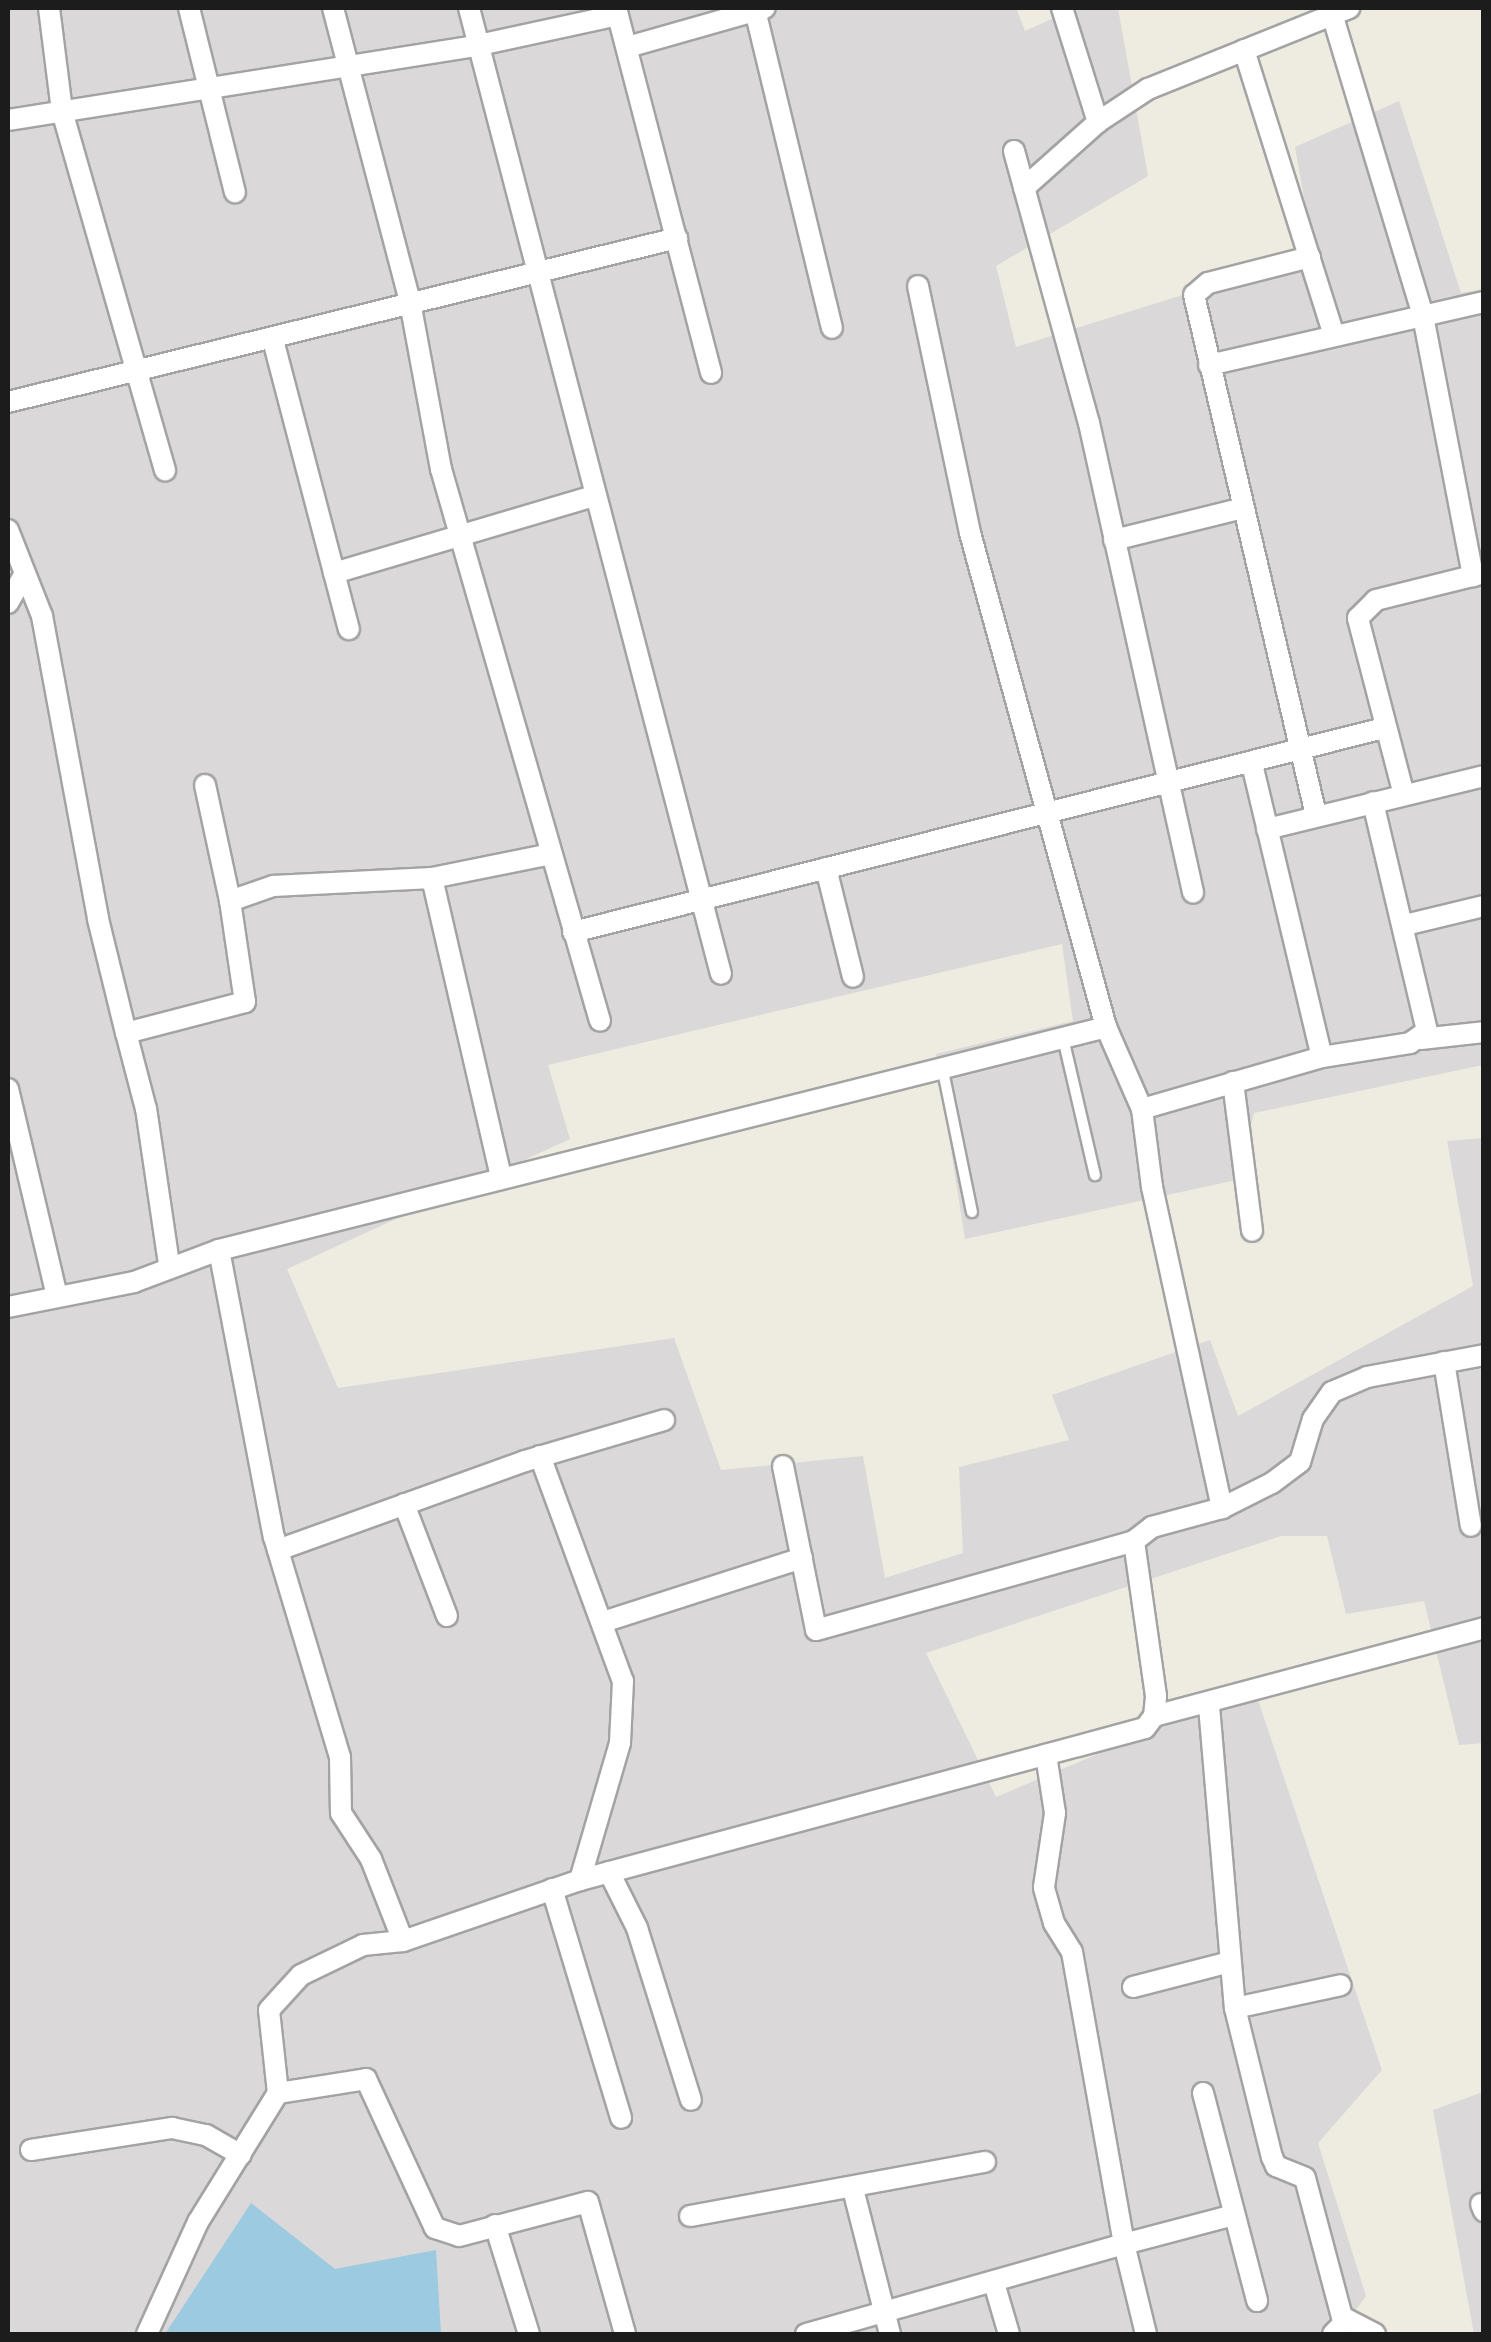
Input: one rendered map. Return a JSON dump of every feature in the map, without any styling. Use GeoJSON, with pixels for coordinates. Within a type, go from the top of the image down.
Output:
{"type":"FeatureCollection","features":[{"type":"Feature","properties":{"kind":"street"},"geometry":{"type":"LineString","coordinates":[[49,8],[62,111],[133,375],[165,471]]}},
{"type":"Feature","properties":{"kind":"street"},"geometry":{"type":"LineString","coordinates":[[189,8],[205,88],[235,192]]}},
{"type":"Feature","properties":{"kind":"street"},"geometry":{"type":"LineString","coordinates":[[333,8],[410,302],[460,534],[600,1021]]}},
{"type":"Feature","properties":{"kind":"street"},"geometry":{"type":"LineString","coordinates":[[469,8],[721,974]]}},
{"type":"Feature","properties":{"kind":"street"},"geometry":{"type":"LineString","coordinates":[[1062,8],[1098,122]]}},
{"type":"Feature","properties":{"kind":"street"},"geometry":{"type":"LineString","coordinates":[[628,47],[760,9],[832,328]]}},
{"type":"Feature","properties":{"kind":"street"},"geometry":{"type":"LineString","coordinates":[[1024,188],[1098,122],[1148,89],[1340,11],[1422,316],[1478,575],[1364,607],[1358,618],[1404,794]]}},
{"type":"Feature","properties":{"kind":"street"},"geometry":{"type":"LineString","coordinates":[[8,120],[479,45],[617,12],[711,372]]}},
{"type":"Feature","properties":{"kind":"street"},"geometry":{"type":"LineString","coordinates":[[1244,50],[1334,335]]}},
{"type":"Feature","properties":{"kind":"street"},"geometry":{"type":"LineString","coordinates":[[1014,151],[1114,540],[1194,894]]}},
{"type":"Feature","properties":{"kind":"street"},"geometry":{"type":"LineString","coordinates":[[8,402],[133,375],[410,302],[676,238]]}},
{"type":"Feature","properties":{"kind":"street"},"geometry":{"type":"LineString","coordinates":[[1310,257],[1197,288],[1209,365],[1316,815]]}},
{"type":"Feature","properties":{"kind":"street"},"geometry":{"type":"LineString","coordinates":[[918,286],[970,533],[1044,811],[1106,1026],[1142,1109],[1152,1187],[1222,1508]]}},
{"type":"Feature","properties":{"kind":"street"},"geometry":{"type":"LineString","coordinates":[[1209,365],[1484,302]]}},
{"type":"Feature","properties":{"kind":"street"},"geometry":{"type":"LineString","coordinates":[[273,340],[349,629]]}},
{"type":"Feature","properties":{"kind":"street"},"geometry":{"type":"LineString","coordinates":[[334,573],[594,496]]}},
{"type":"Feature","properties":{"kind":"street"},"geometry":{"type":"LineString","coordinates":[[1114,540],[1244,508]]}},
{"type":"Feature","properties":{"kind":"street"},"geometry":{"type":"LineString","coordinates":[[8,530],[52,658],[71,786],[146,1109],[169,1264]]}},
{"type":"Feature","properties":{"kind":"street"},"geometry":{"type":"LineString","coordinates":[[8,602],[23,577]]}},
{"type":"Feature","properties":{"kind":"street"},"geometry":{"type":"LineString","coordinates":[[573,932],[1166,779],[1252,764],[1384,728]]}},
{"type":"Feature","properties":{"kind":"street"},"geometry":{"type":"LineString","coordinates":[[1252,764],[1322,1057]]}},
{"type":"Feature","properties":{"kind":"street"},"geometry":{"type":"LineString","coordinates":[[1267,829],[1484,776]]}},
{"type":"Feature","properties":{"kind":"street"},"geometry":{"type":"LineString","coordinates":[[126,1033],[245,1002],[230,902],[205,784]]}},
{"type":"Feature","properties":{"kind":"street"},"geometry":{"type":"LineString","coordinates":[[1373,802],[1427,1014],[1421,1039]]}},
{"type":"Feature","properties":{"kind":"street"},"geometry":{"type":"LineString","coordinates":[[230,902],[273,886],[432,878],[551,854]]}},
{"type":"Feature","properties":{"kind":"street"},"geometry":{"type":"LineString","coordinates":[[826,868],[854,976]]}},
{"type":"Feature","properties":{"kind":"street"},"geometry":{"type":"LineString","coordinates":[[432,878],[501,1178]]}},
{"type":"Feature","properties":{"kind":"street"},"geometry":{"type":"LineString","coordinates":[[1405,925],[1484,906]]}},
{"type":"Feature","properties":{"kind":"street"},"geometry":{"type":"LineString","coordinates":[[8,1307],[134,1282],[169,1264],[219,1250],[943,1071],[1106,1026]]}},
{"type":"Feature","properties":{"kind":"street"},"geometry":{"type":"LineString","coordinates":[[1142,1109],[1322,1057],[1484,1032]]}},
{"type":"Feature","properties":{"kind":"street"},"geometry":{"type":"LineString","coordinates":[[1233,1082],[1252,1231]]}},
{"type":"Feature","properties":{"kind":"street"},"geometry":{"type":"LineString","coordinates":[[8,1089],[56,1296]]}},
{"type":"Feature","properties":{"kind":"street"},"geometry":{"type":"LineString","coordinates":[[219,1250],[278,1550],[340,1756],[342,1814],[371,1859],[403,1941]]}},
{"type":"Feature","properties":{"kind":"street"},"geometry":{"type":"LineString","coordinates":[[783,1466],[816,1630],[1134,1541],[1152,1527],[1222,1508],[1300,1462],[1313,1420],[1332,1392],[1367,1377],[1484,1356]]}},
{"type":"Feature","properties":{"kind":"street"},"geometry":{"type":"LineString","coordinates":[[1444,1362],[1471,1526]]}},
{"type":"Feature","properties":{"kind":"street"},"geometry":{"type":"LineString","coordinates":[[278,1550],[540,1456],[664,1420]]}},
{"type":"Feature","properties":{"kind":"street"},"geometry":{"type":"LineString","coordinates":[[540,1456],[606,1620],[623,1680],[620,1743],[580,1880]]}},
{"type":"Feature","properties":{"kind":"street"},"geometry":{"type":"LineString","coordinates":[[404,1504],[447,1616]]}},
{"type":"Feature","properties":{"kind":"street"},"geometry":{"type":"LineString","coordinates":[[1134,1541],[1154,1716]]}},
{"type":"Feature","properties":{"kind":"street"},"geometry":{"type":"LineString","coordinates":[[606,1620],[802,1558]]}},
{"type":"Feature","properties":{"kind":"street"},"geometry":{"type":"LineString","coordinates":[[147,2334],[198,2222],[278,2093],[267,2020],[276,1999],[301,1975],[344,1952],[403,1941],[580,1880],[1145,1728],[1154,1716],[1209,1706],[1484,1628]]}},
{"type":"Feature","properties":{"kind":"street"},"geometry":{"type":"LineString","coordinates":[[1209,1706],[1235,2008],[1272,2157],[1276,2166],[1306,2178],[1340,2327],[1375,2334]]}},
{"type":"Feature","properties":{"kind":"street"},"geometry":{"type":"LineString","coordinates":[[1046,1755],[1055,1814],[1044,1887],[1054,1923],[1072,1952],[1124,2244],[1146,2334]]}},
{"type":"Feature","properties":{"kind":"street"},"geometry":{"type":"LineString","coordinates":[[610,1872],[637,1928],[691,2100]]}},
{"type":"Feature","properties":{"kind":"street"},"geometry":{"type":"LineString","coordinates":[[552,1889],[621,2118]]}},
{"type":"Feature","properties":{"kind":"street"},"geometry":{"type":"LineString","coordinates":[[1133,1988],[1230,1962]]}},
{"type":"Feature","properties":{"kind":"street"},"geometry":{"type":"LineString","coordinates":[[1235,2008],[1341,1985]]}},
{"type":"Feature","properties":{"kind":"street"},"geometry":{"type":"LineString","coordinates":[[278,2093],[366,2078],[434,2228],[460,2236],[588,2202],[624,2334]]}},
{"type":"Feature","properties":{"kind":"street"},"geometry":{"type":"LineString","coordinates":[[1202,2093],[1257,2301]]}},
{"type":"Feature","properties":{"kind":"street"},"geometry":{"type":"LineString","coordinates":[[31,2150],[172,2128],[206,2135],[240,2154]]}},
{"type":"Feature","properties":{"kind":"street"},"geometry":{"type":"LineString","coordinates":[[690,2216],[985,2162]]}},
{"type":"Feature","properties":{"kind":"street"},"geometry":{"type":"LineString","coordinates":[[853,2188],[887,2325]]}},
{"type":"Feature","properties":{"kind":"street"},"geometry":{"type":"LineString","coordinates":[[806,2334],[887,2325],[994,2283],[1234,2215]]}},
{"type":"Feature","properties":{"kind":"street"},"geometry":{"type":"LineString","coordinates":[[496,2225],[529,2334]]}},
{"type":"Feature","properties":{"kind":"street"},"geometry":{"type":"LineString","coordinates":[[994,2283],[1008,2334]]}},
{"type":"Feature","properties":{"kind":"lane"},"geometry":{"type":"LineString","coordinates":[[1063,1038],[1094,1175]]}},
{"type":"Feature","properties":{"kind":"lane"},"geometry":{"type":"LineString","coordinates":[[943,1071],[972,1212]]}},
{"type":"Feature","properties":{"kind":"shaded area"},"geometry":{"type":"Polygon","coordinates":[[[8,8],[1016,8],[1025,31],[1077,8],[1118,8],[1148,176],[996,266],[1016,347],[1314,254],[1295,147],[1399,101],[1461,293],[1483,289],[1483,1065],[1254,1113],[1236,1180],[965,1239],[936,1054],[1073,1021],[1062,944],[548,1065],[570,1139],[287,1269],[338,1388],[674,1338],[721,1470],[863,1456],[885,1578],[963,1553],[959,1467],[1069,1440],[1052,1395],[1210,1340],[1238,1416],[1473,1286],[1447,1141],[1483,1138],[1483,1743],[1459,1745],[1424,1601],[1346,1614],[1327,1536],[1281,1536],[926,1653],[996,1797],[1254,1688],[1382,2070],[1318,2143],[1366,2296],[1338,2334],[8,2334],[8,8]]]}},
{"type":"Feature","properties":{"kind":"shaded area"},"geometry":{"type":"Polygon","coordinates":[[[1483,2092],[1483,2334],[1474,2334],[1433,2110],[1483,2092]]]}},
{"type":"Feature","properties":{"kind":"water"},"geometry":{"type":"Polygon","coordinates":[[[251,2203],[335,2269],[436,2250],[441,2334],[165,2334],[251,2203]]]}}]}
